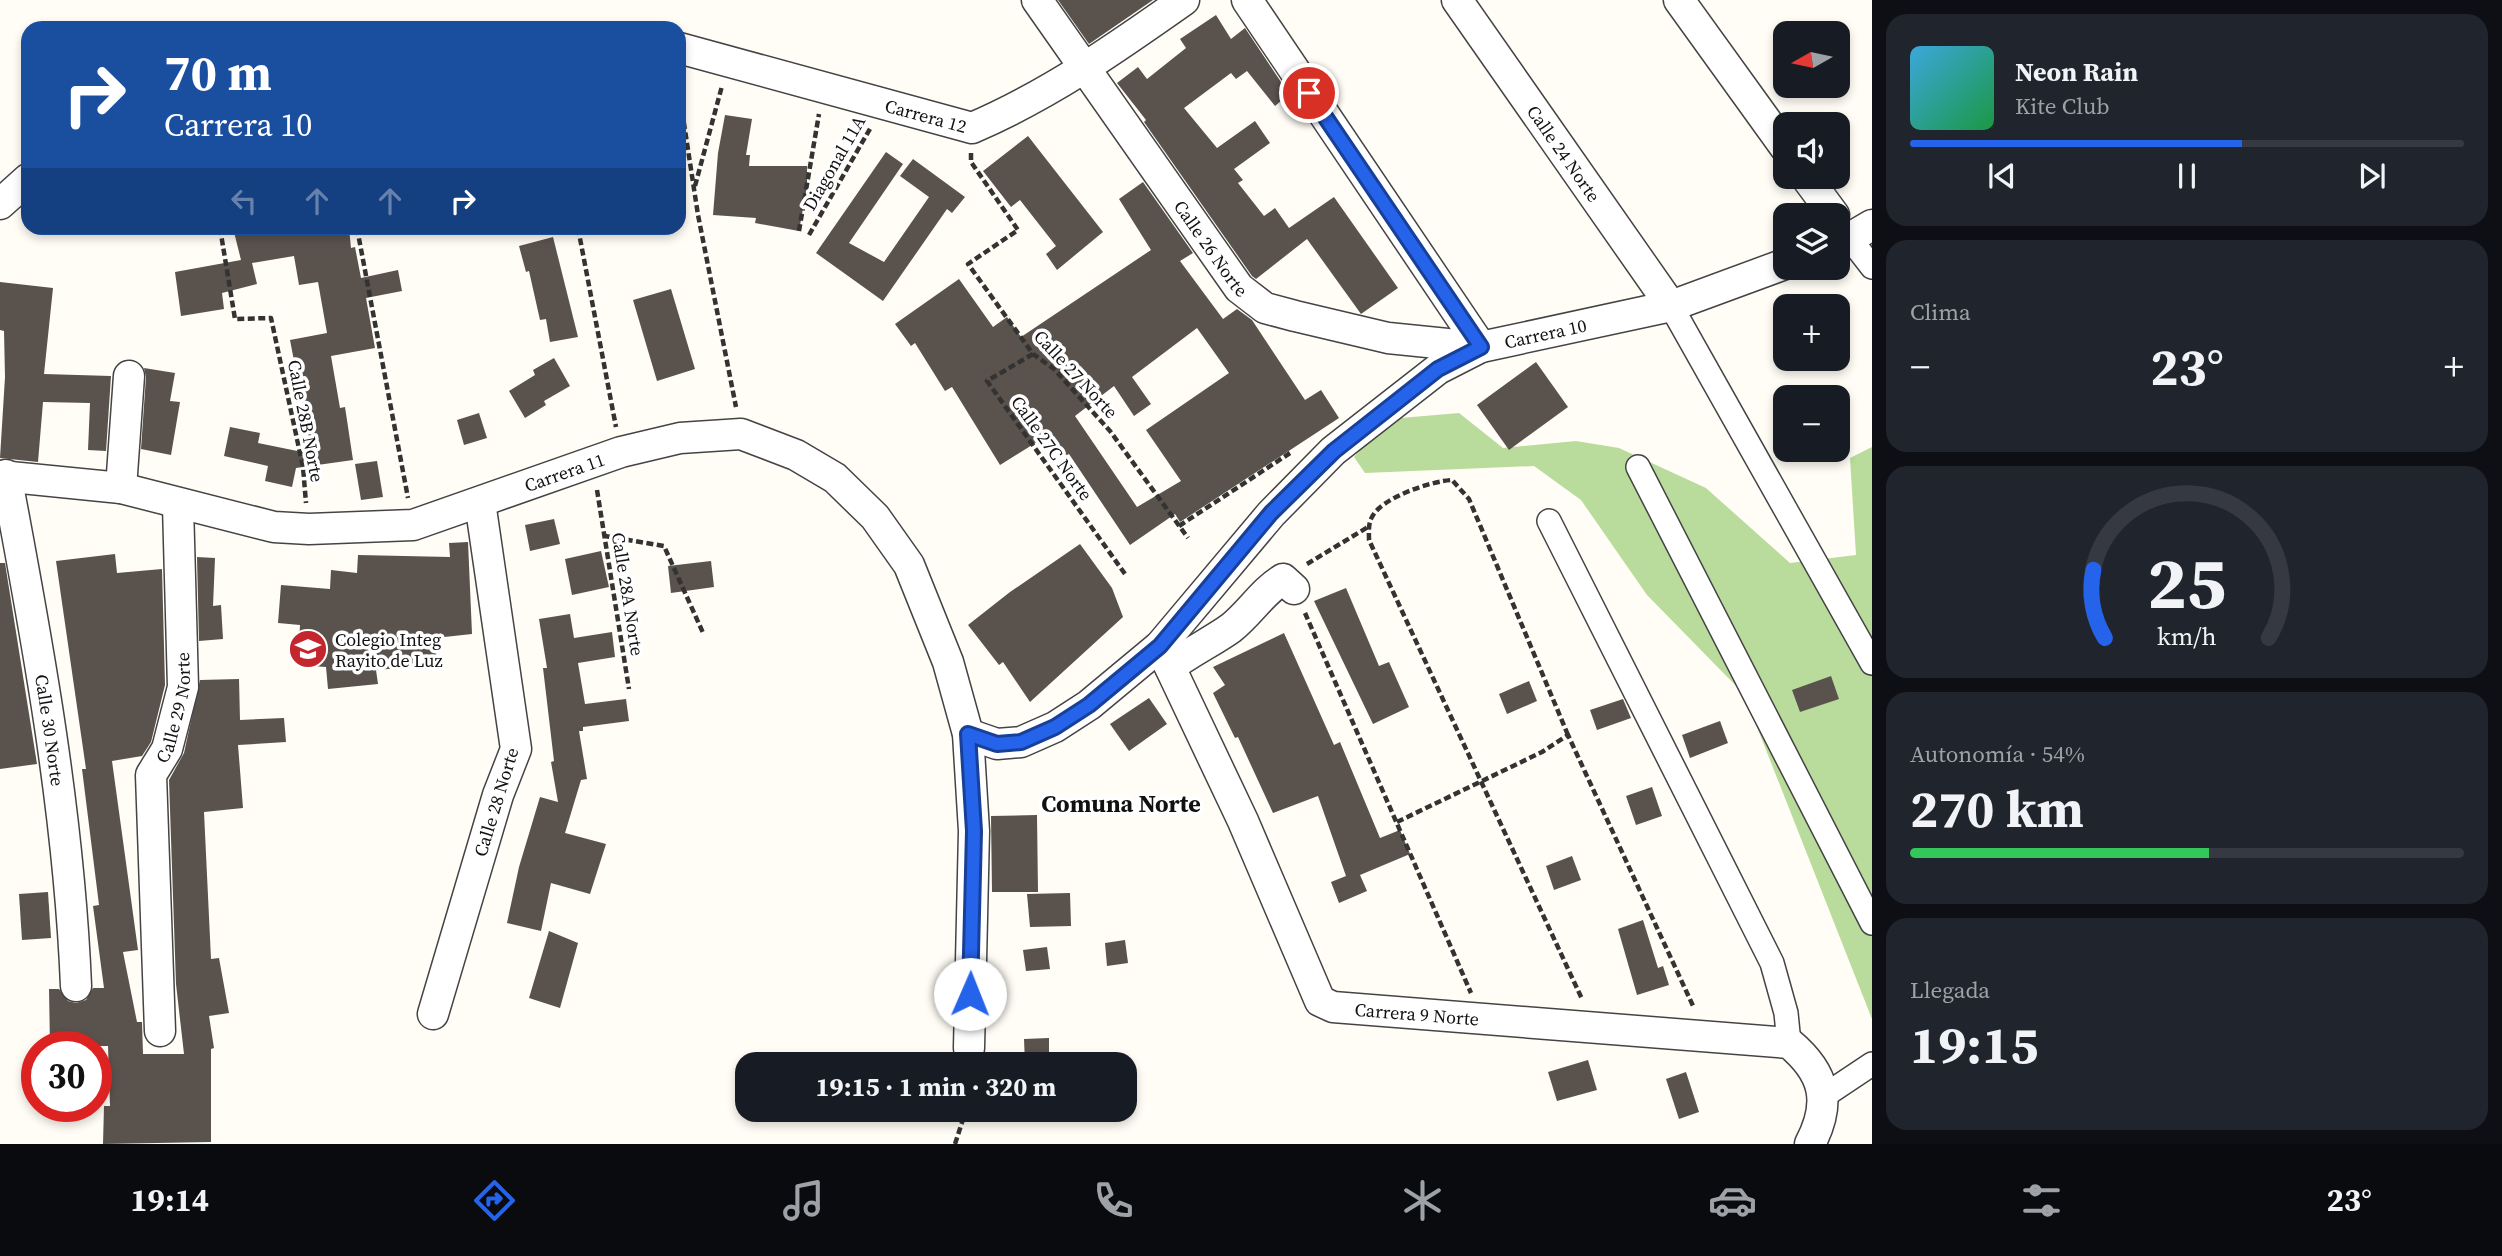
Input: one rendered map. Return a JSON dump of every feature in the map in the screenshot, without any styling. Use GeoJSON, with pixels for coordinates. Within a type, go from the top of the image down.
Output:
{"type":"FeatureCollection","features":[{"type":"Feature","properties":{"kind":"street","name":"Calle 26 Norte"},"geometry":{"type":"LineString","coordinates":[[1037,0],[1239,288],[1265,308],[1388,338],[1442,346],[1481,347]]}},
{"type":"Feature","properties":{"kind":"street","name":"Carrera 12"},"geometry":{"type":"LineString","coordinates":[[686,50],[972,128],[1004,114],[1085,69],[1184,0]]}},
{"type":"Feature","properties":{"kind":"street"},"geometry":{"type":"LineString","coordinates":[[1247,0],[1481,347]]}},
{"type":"Feature","properties":{"kind":"street","name":"Calle 24 Norte"},"geometry":{"type":"LineString","coordinates":[[1457,0],[1671,306]]}},
{"type":"Feature","properties":{"kind":"street"},"geometry":{"type":"LineString","coordinates":[[1679,0],[1773,131]]}},
{"type":"Feature","properties":{"kind":"street"},"geometry":{"type":"LineString","coordinates":[[0,204],[21,185]]}},
{"type":"Feature","properties":{"kind":"street"},"geometry":{"type":"LineString","coordinates":[[1850,232],[1872,267]]}},
{"type":"Feature","properties":{"kind":"street","name":"Carrera 10"},"geometry":{"type":"LineString","coordinates":[[968,734],[997,744],[1021,742],[1055,727],[1165,656],[1271,513],[1334,451],[1438,369],[1481,347],[1671,306],[1773,268]]}},
{"type":"Feature","properties":{"kind":"street"},"geometry":{"type":"LineString","coordinates":[[1671,306],[1872,663]]}},
{"type":"Feature","properties":{"kind":"street"},"geometry":{"type":"LineString","coordinates":[[121,488],[129,376]]}},
{"type":"Feature","properties":{"kind":"street","name":"Carrera 11"},"geometry":{"type":"LineString","coordinates":[[3,475],[121,488],[178,505],[274,527],[309,529],[413,525],[621,452],[680,438],[741,434],[796,455],[835,478],[875,517],[909,565],[948,662],[968,734]]}},
{"type":"Feature","properties":{"kind":"street"},"geometry":{"type":"LineString","coordinates":[[1638,467],[1872,923]]}},
{"type":"Feature","properties":{"kind":"street","name":"Calle 30 Norte"},"geometry":{"type":"LineString","coordinates":[[3,475],[33,613],[54,753],[72,900],[76,986]]}},
{"type":"Feature","properties":{"kind":"street","name":"Calle 28 Norte"},"geometry":{"type":"LineString","coordinates":[[433,1014],[498,795],[516,749],[480,502]]}},
{"type":"Feature","properties":{"kind":"street","name":"Calle 29 Norte"},"geometry":{"type":"LineString","coordinates":[[160,1031],[151,775],[167,749],[183,687],[178,505]]}},
{"type":"Feature","properties":{"kind":"street"},"geometry":{"type":"LineString","coordinates":[[1549,521],[1772,963],[1786,1013],[1788,1043],[1805,1056],[1818,1076],[1824,1096],[1821,1124],[1810,1144]]}},
{"type":"Feature","properties":{"kind":"street"},"geometry":{"type":"LineString","coordinates":[[1165,656],[1201,645],[1229,630],[1255,608],[1273,585],[1289,584]]}},
{"type":"Feature","properties":{"kind":"street","name":"Carrera 9 Norte"},"geometry":{"type":"LineString","coordinates":[[1165,656],[1243,821],[1320,1001],[1333,1007],[1788,1043]]}},
{"type":"Feature","properties":{"kind":"street"},"geometry":{"type":"LineString","coordinates":[[968,734],[974,831],[969,1048]]}},
{"type":"Feature","properties":{"kind":"street"},"geometry":{"type":"LineString","coordinates":[[1824,1096],[1872,1064]]}},
{"type":"Feature","properties":{"kind":"path"},"geometry":{"type":"LineString","coordinates":[[694,190],[728,62]]}},
{"type":"Feature","properties":{"kind":"path"},"geometry":{"type":"LineString","coordinates":[[799,231],[824,89]]}},
{"type":"Feature","properties":{"kind":"path","name":"Diagonal 11A"},"geometry":{"type":"LineString","coordinates":[[809,235],[884,105]]}},
{"type":"Feature","properties":{"kind":"path","name":"Calle 27 Norte"},"geometry":{"type":"LineString","coordinates":[[972,128],[971,162],[1018,230],[968,264],[1033,354],[1055,369],[1110,431],[1188,538]]}},
{"type":"Feature","properties":{"kind":"path"},"geometry":{"type":"LineString","coordinates":[[686,137],[741,434]]}},
{"type":"Feature","properties":{"kind":"path","name":"Calle 28B Norte"},"geometry":{"type":"LineString","coordinates":[[221,235],[235,319],[271,318],[303,467],[309,529]]}},
{"type":"Feature","properties":{"kind":"path"},"geometry":{"type":"LineString","coordinates":[[358,235],[413,525]]}},
{"type":"Feature","properties":{"kind":"path"},"geometry":{"type":"LineString","coordinates":[[579,235],[621,452]]}},
{"type":"Feature","properties":{"kind":"path","name":"Calle 27C Norte"},"geometry":{"type":"LineString","coordinates":[[1033,354],[987,381],[1125,574]]}},
{"type":"Feature","properties":{"kind":"path"},"geometry":{"type":"LineString","coordinates":[[1179,526],[1293,450]]}},
{"type":"Feature","properties":{"kind":"path"},"geometry":{"type":"LineString","coordinates":[[1482,1019],[1397,822],[1289,584],[1369,526],[1380,507],[1433,481],[1452,480],[1469,499],[1568,735],[1708,1037]]}},
{"type":"Feature","properties":{"kind":"path","name":"Calle 28A Norte"},"geometry":{"type":"LineString","coordinates":[[600,503],[629,690]]}},
{"type":"Feature","properties":{"kind":"path"},"geometry":{"type":"LineString","coordinates":[[1369,526],[1369,540],[1596,1028]]}},
{"type":"Feature","properties":{"kind":"path"},"geometry":{"type":"LineString","coordinates":[[605,536],[664,546],[704,635]]}},
{"type":"Feature","properties":{"kind":"path"},"geometry":{"type":"LineString","coordinates":[[1397,822],[1542,752],[1568,735]]}},
{"type":"Feature","properties":{"kind":"path"},"geometry":{"type":"LineString","coordinates":[[955,1144],[962,1122]]}},
{"type":"Feature","properties":{"kind":"green space"},"geometry":{"type":"Polygon","coordinates":[[[1459,413],[1503,448],[1576,441],[1619,448],[1706,488],[1790,563],[1856,555],[1850,458],[1872,447],[1872,1019],[1744,694],[1647,595],[1581,500],[1534,466],[1365,473],[1354,457],[1389,419],[1459,413]]]}},
{"type":"Feature","properties":{"kind":"building"},"geometry":{"type":"Polygon","coordinates":[[[1058,0],[1153,0],[1089,44],[1058,0]]]}},
{"type":"Feature","properties":{"kind":"building"},"geometry":{"type":"Polygon","coordinates":[[[1216,15],[1231,39],[1245,28],[1289,94],[1275,106],[1247,71],[1236,79],[1231,73],[1184,108],[1217,148],[1255,121],[1270,143],[1234,169],[1243,180],[1238,183],[1264,216],[1275,208],[1289,228],[1334,197],[1398,288],[1361,314],[1307,239],[1256,279],[1252,276],[1144,122],[1146,120],[1117,83],[1138,67],[1147,79],[1186,48],[1180,39],[1216,15]]]}},
{"type":"Feature","properties":{"kind":"building"},"geometry":{"type":"Polygon","coordinates":[[[725,115],[752,119],[746,155],[750,155],[749,166],[807,166],[807,186],[799,231],[755,223],[756,218],[713,215],[718,153],[725,115]]]}},
{"type":"Feature","properties":{"kind":"building"},"geometry":{"type":"Polygon","coordinates":[[[1028,136],[1103,232],[1057,270],[1046,254],[1056,246],[1020,200],[1011,207],[983,171],[1028,136]]]}},
{"type":"Feature","properties":{"kind":"building"},"geometry":{"type":"Polygon","coordinates":[[[886,152],[903,164],[849,243],[884,262],[929,197],[900,176],[913,159],[965,197],[952,213],[947,209],[883,301],[816,253],[886,152]]]}},
{"type":"Feature","properties":{"kind":"building"},"geometry":{"type":"Polygon","coordinates":[[[1143,182],[1193,253],[1180,261],[1223,319],[1237,309],[1252,320],[1305,400],[1321,390],[1339,418],[1180,522],[1175,514],[1130,545],[1069,454],[1065,456],[1050,434],[1000,465],[952,387],[945,391],[915,343],[911,346],[895,324],[959,279],[993,327],[1007,317],[1021,337],[1151,250],[1119,199],[1143,182]],[[1197,328],[1132,377],[1151,404],[1134,416],[1114,386],[1075,416],[1137,507],[1181,481],[1146,430],[1229,373],[1197,328]]]}},
{"type":"Feature","properties":{"kind":"building"},"geometry":{"type":"Polygon","coordinates":[[[235,235],[350,235],[361,278],[398,270],[402,291],[366,298],[375,348],[331,356],[340,408],[345,407],[353,460],[296,468],[292,487],[265,481],[268,466],[224,456],[230,427],[260,433],[258,443],[312,454],[290,340],[327,333],[318,282],[299,285],[294,256],[252,263],[257,284],[222,293],[224,309],[181,316],[175,272],[241,260],[235,235]]]}},
{"type":"Feature","properties":{"kind":"building"},"geometry":{"type":"Polygon","coordinates":[[[553,237],[578,337],[550,342],[546,319],[540,320],[529,271],[526,272],[519,246],[553,237]]]}},
{"type":"Feature","properties":{"kind":"building"},"geometry":{"type":"Polygon","coordinates":[[[0,282],[53,288],[44,374],[111,376],[106,451],[88,450],[90,403],[43,402],[38,462],[0,458],[5,377],[4,331],[0,330],[0,282]]]}},
{"type":"Feature","properties":{"kind":"building"},"geometry":{"type":"Polygon","coordinates":[[[671,289],[695,369],[657,381],[633,300],[671,289]]]}},
{"type":"Feature","properties":{"kind":"building"},"geometry":{"type":"Polygon","coordinates":[[[554,358],[570,386],[544,401],[546,405],[525,418],[509,391],[535,375],[533,370],[554,358]]]}},
{"type":"Feature","properties":{"kind":"building"},"geometry":{"type":"Polygon","coordinates":[[[1536,362],[1568,407],[1509,450],[1477,405],[1536,362]]]}},
{"type":"Feature","properties":{"kind":"building"},"geometry":{"type":"Polygon","coordinates":[[[144,368],[175,373],[170,401],[180,402],[171,455],[141,449],[146,377],[144,368]]]}},
{"type":"Feature","properties":{"kind":"building"},"geometry":{"type":"Polygon","coordinates":[[[479,413],[487,438],[464,445],[457,420],[479,413]]]}},
{"type":"Feature","properties":{"kind":"building"},"geometry":{"type":"Polygon","coordinates":[[[377,461],[383,497],[361,500],[355,464],[377,461]]]}},
{"type":"Feature","properties":{"kind":"building"},"geometry":{"type":"Polygon","coordinates":[[[554,519],[560,544],[530,551],[525,525],[554,519]]]}},
{"type":"Feature","properties":{"kind":"building"},"geometry":{"type":"Polygon","coordinates":[[[468,542],[472,634],[435,638],[437,665],[376,670],[378,684],[328,689],[326,667],[298,665],[300,625],[278,623],[281,585],[330,589],[331,570],[357,573],[358,555],[450,557],[449,543],[468,542]]]}},
{"type":"Feature","properties":{"kind":"building"},"geometry":{"type":"Polygon","coordinates":[[[1080,544],[1112,588],[1123,617],[1030,702],[1003,662],[999,665],[968,625],[1010,592],[1080,544]]]}},
{"type":"Feature","properties":{"kind":"building"},"geometry":{"type":"Polygon","coordinates":[[[601,551],[609,587],[572,595],[565,559],[601,551]]]}},
{"type":"Feature","properties":{"kind":"building"},"geometry":{"type":"Polygon","coordinates":[[[115,554],[117,573],[162,569],[165,685],[151,742],[142,756],[112,761],[138,950],[123,952],[137,1022],[142,1022],[143,1054],[184,1054],[176,984],[169,780],[184,753],[200,680],[239,679],[240,720],[284,718],[286,742],[238,745],[243,808],[204,812],[211,959],[219,958],[229,1013],[209,1016],[214,1048],[211,1049],[211,1142],[103,1144],[104,1122],[112,1122],[112,1031],[50,1031],[49,989],[59,989],[68,1001],[76,1003],[86,1000],[93,988],[104,988],[93,906],[99,905],[82,769],[86,769],[56,561],[115,554]]]}},
{"type":"Feature","properties":{"kind":"building"},"geometry":{"type":"Polygon","coordinates":[[[197,557],[215,558],[213,606],[221,605],[223,639],[199,641],[197,557]]]}},
{"type":"Feature","properties":{"kind":"building"},"geometry":{"type":"Polygon","coordinates":[[[711,561],[714,587],[671,593],[668,566],[711,561]]]}},
{"type":"Feature","properties":{"kind":"building"},"geometry":{"type":"Polygon","coordinates":[[[0,563],[5,563],[37,764],[0,769],[0,563]]]}},
{"type":"Feature","properties":{"kind":"building"},"geometry":{"type":"Polygon","coordinates":[[[1346,588],[1379,666],[1389,662],[1409,707],[1373,724],[1314,601],[1346,588]]]}},
{"type":"Feature","properties":{"kind":"building"},"geometry":{"type":"Polygon","coordinates":[[[570,614],[574,638],[612,632],[615,657],[578,663],[585,704],[626,699],[629,721],[583,727],[583,731],[579,731],[587,779],[581,780],[565,833],[606,844],[590,894],[551,883],[541,931],[507,923],[519,867],[540,797],[558,802],[551,762],[554,761],[543,668],[547,668],[539,619],[570,614]]]}},
{"type":"Feature","properties":{"kind":"building"},"geometry":{"type":"Polygon","coordinates":[[[1284,633],[1334,745],[1340,742],[1380,838],[1400,830],[1410,854],[1360,875],[1367,891],[1339,903],[1331,882],[1346,876],[1318,796],[1273,813],[1238,737],[1235,738],[1213,693],[1225,685],[1213,667],[1284,633]]]}},
{"type":"Feature","properties":{"kind":"building"},"geometry":{"type":"Polygon","coordinates":[[[1831,676],[1839,699],[1800,712],[1792,690],[1831,676]]]}},
{"type":"Feature","properties":{"kind":"building"},"geometry":{"type":"Polygon","coordinates":[[[1529,681],[1537,701],[1507,714],[1499,694],[1529,681]]]}},
{"type":"Feature","properties":{"kind":"building"},"geometry":{"type":"Polygon","coordinates":[[[1149,698],[1167,724],[1129,751],[1110,724],[1149,698]]]}},
{"type":"Feature","properties":{"kind":"building"},"geometry":{"type":"Polygon","coordinates":[[[1623,699],[1631,718],[1597,730],[1590,710],[1623,699]]]}},
{"type":"Feature","properties":{"kind":"building"},"geometry":{"type":"Polygon","coordinates":[[[1720,721],[1728,743],[1690,758],[1682,735],[1720,721]]]}},
{"type":"Feature","properties":{"kind":"building"},"geometry":{"type":"Polygon","coordinates":[[[1652,787],[1662,816],[1636,825],[1626,796],[1652,787]]]}},
{"type":"Feature","properties":{"kind":"building"},"geometry":{"type":"Polygon","coordinates":[[[1037,815],[1038,892],[992,892],[991,816],[1037,815]]]}},
{"type":"Feature","properties":{"kind":"building"},"geometry":{"type":"Polygon","coordinates":[[[1572,856],[1581,880],[1554,890],[1546,866],[1572,856]]]}},
{"type":"Feature","properties":{"kind":"building"},"geometry":{"type":"Polygon","coordinates":[[[48,892],[51,938],[22,940],[19,894],[48,892]]]}},
{"type":"Feature","properties":{"kind":"building"},"geometry":{"type":"Polygon","coordinates":[[[1070,893],[1071,926],[1030,927],[1027,894],[1070,893]]]}},
{"type":"Feature","properties":{"kind":"building"},"geometry":{"type":"Polygon","coordinates":[[[1643,920],[1658,968],[1663,966],[1669,985],[1637,995],[1618,929],[1643,920]]]}},
{"type":"Feature","properties":{"kind":"building"},"geometry":{"type":"Polygon","coordinates":[[[549,931],[578,943],[560,1008],[529,998],[549,931]]]}},
{"type":"Feature","properties":{"kind":"building"},"geometry":{"type":"Polygon","coordinates":[[[1125,940],[1128,963],[1107,966],[1105,943],[1125,940]]]}},
{"type":"Feature","properties":{"kind":"building"},"geometry":{"type":"Polygon","coordinates":[[[1047,947],[1050,969],[1026,971],[1023,950],[1047,947]]]}},
{"type":"Feature","properties":{"kind":"building"},"geometry":{"type":"Polygon","coordinates":[[[1049,1038],[1049,1052],[1025,1052],[1024,1039],[1049,1038]]]}},
{"type":"Feature","properties":{"kind":"building"},"geometry":{"type":"Polygon","coordinates":[[[1588,1060],[1597,1090],[1557,1101],[1548,1072],[1588,1060]]]}},
{"type":"Feature","properties":{"kind":"building"},"geometry":{"type":"Polygon","coordinates":[[[1686,1072],[1699,1112],[1679,1119],[1666,1079],[1686,1072]]]}},
{"type":"Feature","properties":{"kind":"place","name":"Colegio Integ Rayito de Luz"},"geometry":{"type":"Point","coordinates":[308,649]}},
{"type":"Feature","properties":{"kind":"district","name":"Comuna Norte"},"geometry":{"type":"Point","coordinates":[1121,803]}},
{"type":"Feature","properties":{"kind":"route"},"geometry":{"type":"LineString","coordinates":[[970,994],[974,831],[968,734],[997,744],[1021,742],[1055,727],[1089,705],[1160,646],[1271,513],[1334,451],[1361,427],[1438,369],[1481,347],[1309,93]]}}]}
